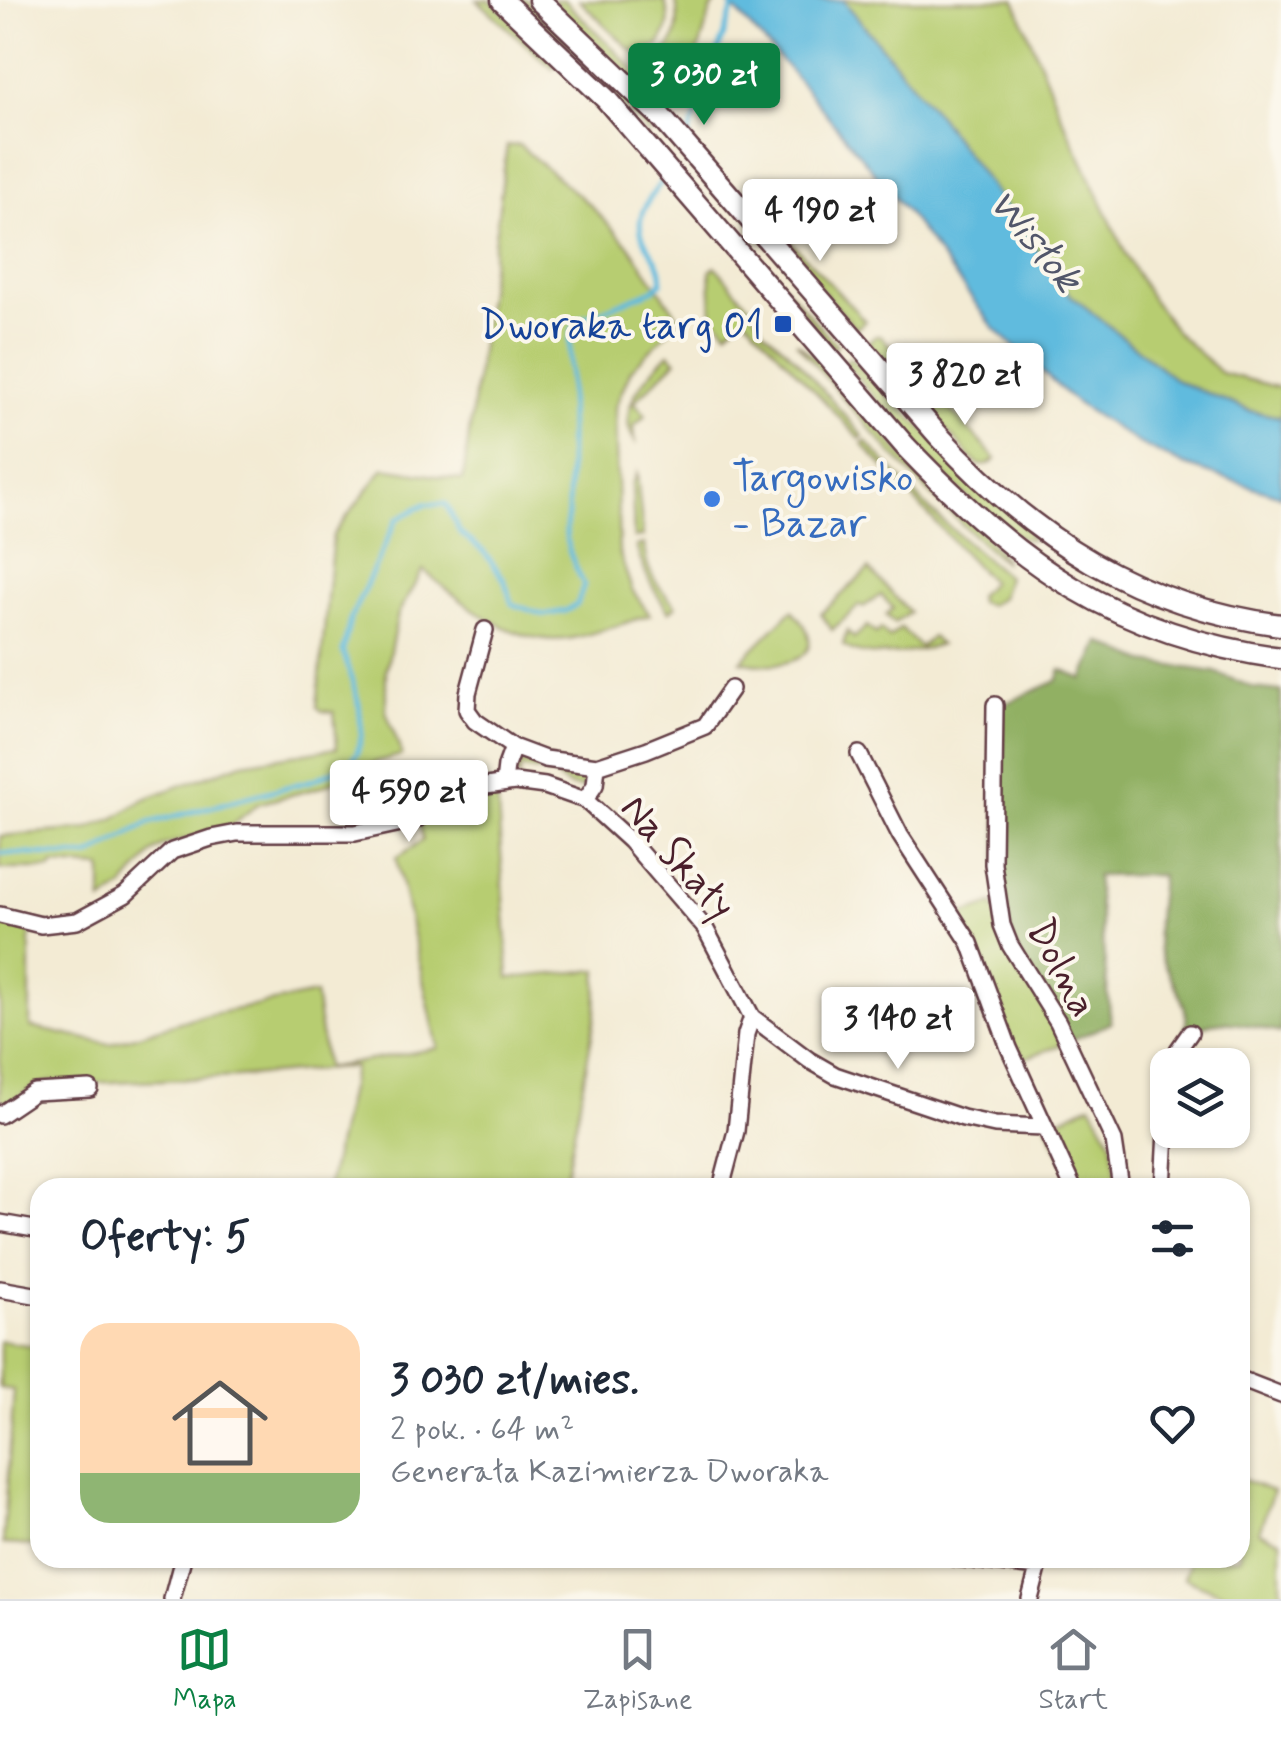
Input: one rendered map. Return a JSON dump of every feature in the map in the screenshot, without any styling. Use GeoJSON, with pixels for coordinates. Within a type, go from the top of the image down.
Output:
{"type":"FeatureCollection","features":[{"type":"Feature","properties":{"kind":"main road"},"geometry":{"type":"LineString","coordinates":[[502,0],[570,62],[644,143],[906,447],[958,501],[1034,565],[1069,587],[1157,628],[1281,658]]}},
{"type":"Feature","properties":{"kind":"main road"},"geometry":{"type":"LineString","coordinates":[[538,0],[661,117],[960,459],[1046,535],[1122,581],[1194,607],[1281,625]]}},
{"type":"Feature","properties":{"kind":"street"},"geometry":{"type":"LineString","coordinates":[[485,630],[467,710],[513,747],[546,759],[597,766],[698,730],[709,722],[731,689]]}},
{"type":"Feature","properties":{"kind":"street","name":"Dolna"},"geometry":{"type":"LineString","coordinates":[[995,706],[992,864],[1002,925],[1014,954],[1058,1022],[1114,1141],[1120,1178]]}},
{"type":"Feature","properties":{"kind":"street"},"geometry":{"type":"LineString","coordinates":[[504,783],[513,747]]}},
{"type":"Feature","properties":{"kind":"street"},"geometry":{"type":"LineString","coordinates":[[859,754],[900,835],[970,943],[1009,1048],[1067,1178]]}},
{"type":"Feature","properties":{"kind":"street"},"geometry":{"type":"LineString","coordinates":[[585,800],[594,785],[597,766]]}},
{"type":"Feature","properties":{"kind":"street","name":"Na Skały"},"geometry":{"type":"LineString","coordinates":[[0,915],[41,924],[77,920],[125,895],[162,859],[193,842],[237,832],[327,835],[372,830],[414,820],[473,790],[504,783],[545,786],[585,800],[630,840],[699,919],[752,1017],[835,1075],[980,1122],[1044,1127]]}},
{"type":"Feature","properties":{"kind":"street"},"geometry":{"type":"LineString","coordinates":[[724,1178],[736,1131],[746,1034],[752,1017]]}},
{"type":"Feature","properties":{"kind":"street"},"geometry":{"type":"LineString","coordinates":[[1180,1048],[1190,1034]]}},
{"type":"Feature","properties":{"kind":"street"},"geometry":{"type":"LineString","coordinates":[[0,1114],[34,1092],[90,1089]]}},
{"type":"Feature","properties":{"kind":"street"},"geometry":{"type":"LineString","coordinates":[[1164,1178],[1166,1148]]}},
{"type":"Feature","properties":{"kind":"street"},"geometry":{"type":"LineString","coordinates":[[0,1223],[30,1228]]}},
{"type":"Feature","properties":{"kind":"street"},"geometry":{"type":"LineString","coordinates":[[0,1290],[30,1294]]}},
{"type":"Feature","properties":{"kind":"street"},"geometry":{"type":"LineString","coordinates":[[1250,1383],[1281,1395]]}},
{"type":"Feature","properties":{"kind":"street"},"geometry":{"type":"LineString","coordinates":[[172,1599],[180,1568]]}},
{"type":"Feature","properties":{"kind":"street"},"geometry":{"type":"LineString","coordinates":[[1030,1599],[1038,1568]]}},
{"type":"Feature","properties":{"kind":"green space"},"geometry":{"type":"Polygon","coordinates":[[[477,0],[490,0],[555,62],[553,69],[477,0]]]}},
{"type":"Feature","properties":{"kind":"green space"},"geometry":{"type":"Polygon","coordinates":[[[515,0],[527,0],[654,124],[649,135],[567,47],[515,0]]]}},
{"type":"Feature","properties":{"kind":"green space"},"geometry":{"type":"Polygon","coordinates":[[[551,0],[564,0],[663,98],[660,105],[551,0]]]}},
{"type":"Feature","properties":{"kind":"green space"},"geometry":{"type":"Polygon","coordinates":[[[579,0],[664,0],[668,18],[665,35],[658,46],[633,52],[579,0]]]}},
{"type":"Feature","properties":{"kind":"green space"},"geometry":{"type":"Polygon","coordinates":[[[676,0],[719,0],[711,10],[683,102],[658,72],[659,62],[676,31],[676,0]]]}},
{"type":"Feature","properties":{"kind":"green space"},"geometry":{"type":"Polygon","coordinates":[[[843,0],[1015,0],[1060,113],[1129,261],[1151,298],[1177,333],[1221,373],[1281,388],[1281,417],[1250,411],[1177,381],[1069,294],[940,118],[843,0]]]}},
{"type":"Feature","properties":{"kind":"green space"},"geometry":{"type":"Polygon","coordinates":[[[519,145],[591,206],[630,247],[680,319],[631,370],[615,407],[619,552],[632,590],[650,615],[567,639],[526,636],[489,619],[423,570],[398,614],[386,670],[386,711],[402,755],[321,787],[258,804],[229,827],[164,845],[153,852],[123,888],[102,902],[102,868],[53,865],[51,869],[0,869],[0,836],[86,829],[115,818],[144,799],[242,763],[337,748],[334,712],[317,707],[333,535],[384,468],[463,480],[507,146],[519,145]]]}},
{"type":"Feature","properties":{"kind":"green space"},"geometry":{"type":"Polygon","coordinates":[[[782,232],[865,321],[856,329],[814,280],[782,232]]]}},
{"type":"Feature","properties":{"kind":"green space"},"geometry":{"type":"Polygon","coordinates":[[[748,248],[837,345],[833,349],[748,248]]]}},
{"type":"Feature","properties":{"kind":"green space"},"geometry":{"type":"Polygon","coordinates":[[[715,266],[764,330],[792,355],[863,436],[860,439],[745,317],[727,331],[712,314],[710,271],[715,266]]]}},
{"type":"Feature","properties":{"kind":"green space"},"geometry":{"type":"Polygon","coordinates":[[[881,336],[996,459],[987,465],[976,463],[868,342],[881,336]]]}},
{"type":"Feature","properties":{"kind":"green space"},"geometry":{"type":"Polygon","coordinates":[[[796,342],[843,386],[914,468],[989,541],[1005,563],[896,457],[796,342]]]}},
{"type":"Feature","properties":{"kind":"green space"},"geometry":{"type":"Polygon","coordinates":[[[669,353],[676,361],[634,402],[646,415],[634,426],[635,441],[629,429],[631,405],[643,382],[669,353]]]}},
{"type":"Feature","properties":{"kind":"green space"},"geometry":{"type":"Polygon","coordinates":[[[850,358],[1025,527],[1032,540],[1014,534],[990,518],[963,493],[844,362],[850,358]]]}},
{"type":"Feature","properties":{"kind":"green space"},"geometry":{"type":"Polygon","coordinates":[[[866,441],[931,511],[1007,577],[1001,598],[989,605],[979,602],[978,596],[991,582],[862,444],[866,441]]]}},
{"type":"Feature","properties":{"kind":"green space"},"geometry":{"type":"Polygon","coordinates":[[[637,473],[643,537],[634,538],[632,484],[637,473]]]}},
{"type":"Feature","properties":{"kind":"green space"},"geometry":{"type":"Polygon","coordinates":[[[644,544],[654,578],[676,606],[669,612],[642,564],[636,546],[644,544]]]}},
{"type":"Feature","properties":{"kind":"green space"},"geometry":{"type":"Polygon","coordinates":[[[869,569],[909,612],[894,623],[886,615],[893,608],[881,595],[863,607],[860,605],[832,630],[821,614],[869,569]]]}},
{"type":"Feature","properties":{"kind":"green space"},"geometry":{"type":"Polygon","coordinates":[[[792,610],[809,640],[800,658],[773,664],[741,661],[792,610]]]}},
{"type":"Feature","properties":{"kind":"green space"},"geometry":{"type":"Polygon","coordinates":[[[867,626],[876,634],[881,629],[889,638],[901,628],[920,647],[932,637],[940,645],[877,654],[843,645],[847,631],[854,638],[867,626]]]}},
{"type":"Feature","properties":{"kind":"green space"},"geometry":{"type":"Polygon","coordinates":[[[1100,642],[1145,662],[1215,672],[1254,688],[1281,691],[1281,1033],[1218,1023],[1182,1038],[1186,1015],[1158,948],[1161,875],[1096,876],[1111,1023],[1070,1041],[1012,943],[997,864],[999,706],[1057,681],[1061,670],[1083,679],[1100,642]]]}},
{"type":"Feature","properties":{"kind":"green space"},"geometry":{"type":"Polygon","coordinates":[[[516,761],[583,771],[588,782],[582,788],[573,787],[554,774],[519,768],[520,777],[513,772],[516,761]]]}},
{"type":"Feature","properties":{"kind":"green space"},"geometry":{"type":"Polygon","coordinates":[[[497,790],[509,978],[598,970],[596,1013],[566,1178],[329,1178],[354,1067],[237,1077],[53,1081],[35,1086],[9,1103],[0,1098],[0,921],[30,931],[30,1027],[110,1044],[192,1018],[315,994],[326,1068],[438,1048],[396,858],[423,840],[419,824],[464,800],[497,790]]]}},
{"type":"Feature","properties":{"kind":"green space"},"geometry":{"type":"Polygon","coordinates":[[[993,904],[1063,1044],[1018,1061],[958,916],[993,904]]]}},
{"type":"Feature","properties":{"kind":"green space"},"geometry":{"type":"Polygon","coordinates":[[[1091,1104],[1112,1142],[1117,1178],[1072,1178],[1047,1125],[1091,1104]]]}},
{"type":"Feature","properties":{"kind":"green space"},"geometry":{"type":"Polygon","coordinates":[[[0,1341],[30,1346],[30,1545],[3,1544],[14,1390],[0,1388],[0,1341]]]}},
{"type":"Feature","properties":{"kind":"green space"},"geometry":{"type":"Polygon","coordinates":[[[1250,1483],[1273,1491],[1259,1532],[1281,1540],[1281,1599],[1236,1599],[1184,1578],[1188,1568],[1250,1568],[1250,1483]]]}},
{"type":"Feature","properties":{"kind":"water"},"geometry":{"type":"Polygon","coordinates":[[[726,0],[843,0],[940,118],[1069,294],[1177,381],[1250,411],[1281,417],[1281,496],[1184,465],[1138,443],[1075,402],[994,328],[912,219],[795,76],[726,0]]]}},
{"type":"Feature","properties":{"kind":"waterway"},"geometry":{"type":"LineString","coordinates":[[688,137],[736,0]]}},
{"type":"Feature","properties":{"kind":"waterway"},"geometry":{"type":"LineString","coordinates":[[0,853],[89,856],[149,823],[313,780],[349,764],[362,734],[359,704],[343,651],[350,620],[397,519],[425,504],[446,504],[460,533],[483,551],[504,579],[512,604],[544,615],[577,605],[584,585],[566,534],[570,341],[580,319],[653,290],[661,283],[659,266],[640,227],[645,207],[665,176]]}},
{"type":"Feature","properties":{"kind":"place","name":"Dworaka targ 01"},"geometry":{"type":"Point","coordinates":[783,324]}},
{"type":"Feature","properties":{"kind":"place","name":"Targowisko - Bazar"},"geometry":{"type":"Point","coordinates":[712,499]}},
{"type":"Feature","properties":{"kind":"water label","name":"Wisłok"},"geometry":{"type":"Point","coordinates":[1037,239]}}]}
